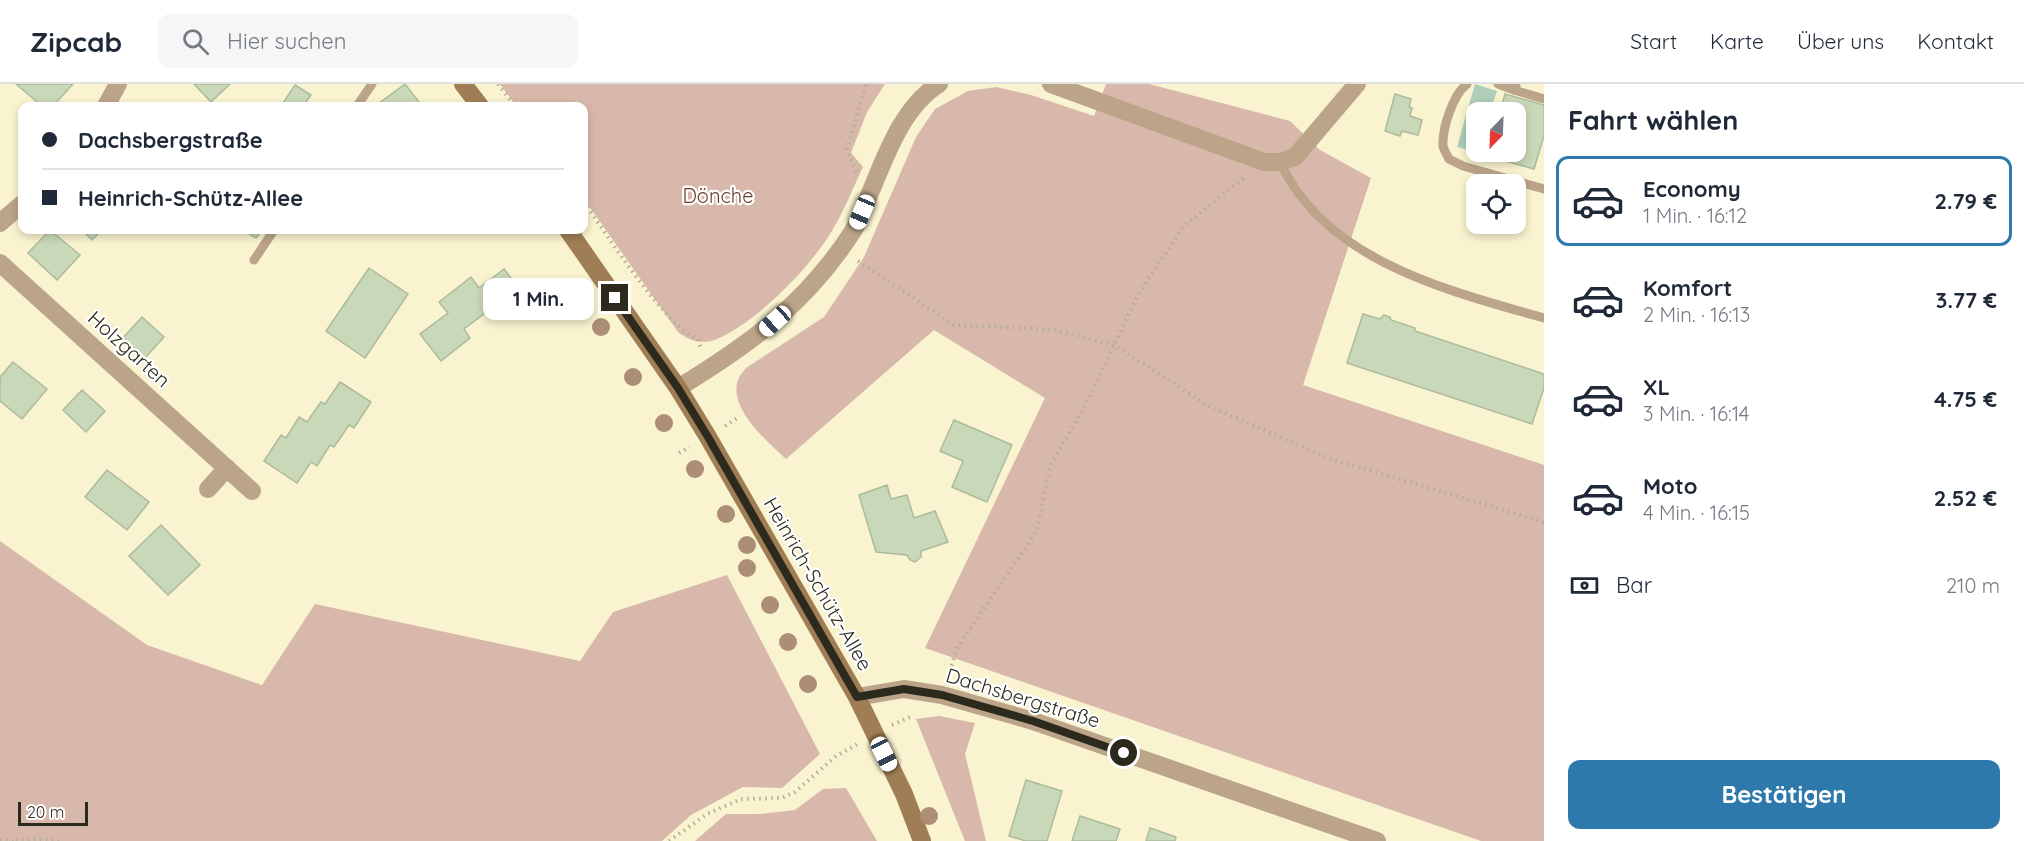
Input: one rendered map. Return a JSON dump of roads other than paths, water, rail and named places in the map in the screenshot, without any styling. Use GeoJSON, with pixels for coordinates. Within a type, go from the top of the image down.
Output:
{"type":"FeatureCollection","features":[{"type":"Feature","properties":{"kind":"main road"},"geometry":{"type":"LineString","coordinates":[[463,84],[477,102]]}},
{"type":"Feature","properties":{"kind":"main road","name":"Heinrich-Schütz-Allee"},"geometry":{"type":"LineString","coordinates":[[571,234],[678,388],[708,437],[857,697],[904,794],[922,841]]}},
{"type":"Feature","properties":{"kind":"street"},"geometry":{"type":"LineString","coordinates":[[107,102],[118,84]]}},
{"type":"Feature","properties":{"kind":"street"},"geometry":{"type":"LineString","coordinates":[[678,388],[757,337],[810,289],[855,228],[875,180],[911,108],[939,84]]}},
{"type":"Feature","properties":{"kind":"street"},"geometry":{"type":"LineString","coordinates":[[1051,84],[1272,162],[1296,157],[1357,84]]}},
{"type":"Feature","properties":{"kind":"street"},"geometry":{"type":"LineString","coordinates":[[0,224],[18,208]]}},
{"type":"Feature","properties":{"kind":"street","name":"Holzgarten"},"geometry":{"type":"LineString","coordinates":[[0,263],[252,491]]}},
{"type":"Feature","properties":{"kind":"street"},"geometry":{"type":"LineString","coordinates":[[208,489],[227,468]]}},
{"type":"Feature","properties":{"kind":"street","name":"Dachsbergstraße"},"geometry":{"type":"LineString","coordinates":[[857,697],[904,689],[942,695],[1033,721],[1377,841]]}},
{"type":"Feature","properties":{"kind":"lane"},"geometry":{"type":"LineString","coordinates":[[360,102],[372,84]]}},
{"type":"Feature","properties":{"kind":"lane"},"geometry":{"type":"LineString","coordinates":[[1467,84],[1455,99],[1444,133],[1443,143],[1449,159],[1463,166],[1544,189]]}},
{"type":"Feature","properties":{"kind":"lane"},"geometry":{"type":"LineString","coordinates":[[1498,84],[1515,87],[1544,99]]}},
{"type":"Feature","properties":{"kind":"lane"},"geometry":{"type":"LineString","coordinates":[[1272,162],[1313,213],[1350,243],[1443,289],[1544,318]]}},
{"type":"Feature","properties":{"kind":"lane"},"geometry":{"type":"LineString","coordinates":[[254,260],[271,234]]}},
{"type":"Feature","properties":{"kind":"park label","name":"Dönche"},"geometry":{"type":"Point","coordinates":[718,196]}}]}
